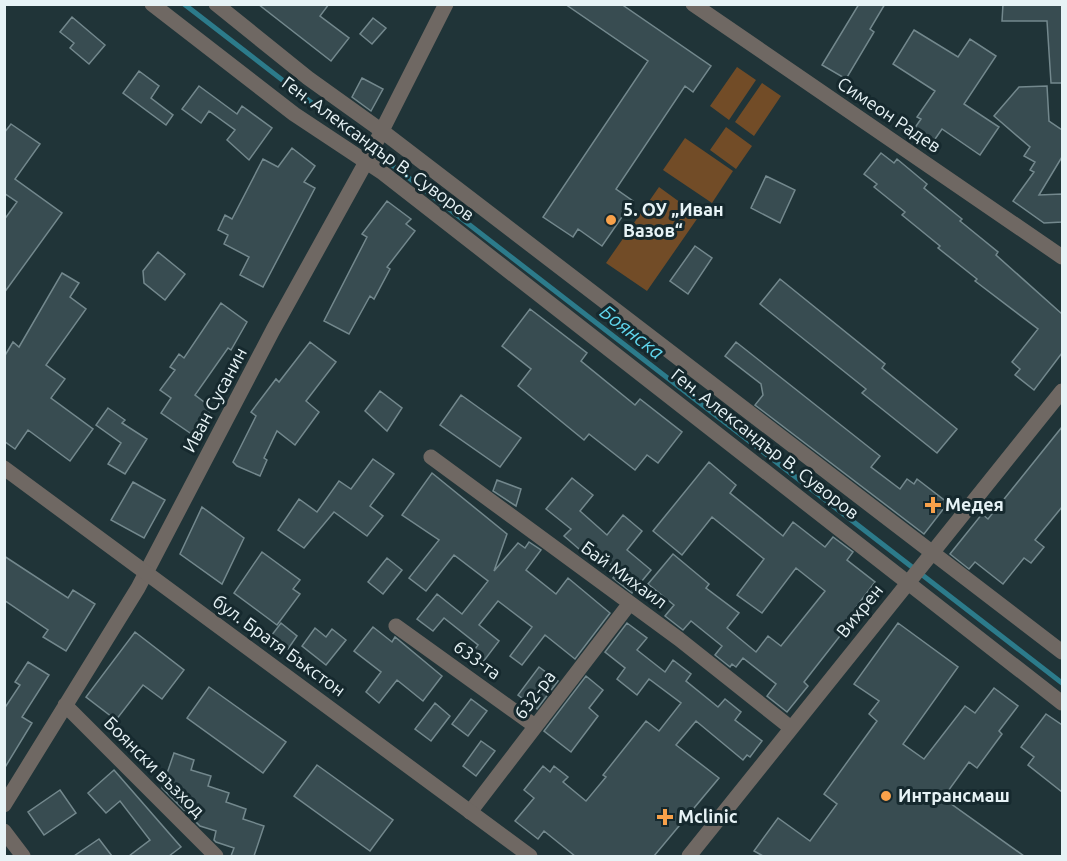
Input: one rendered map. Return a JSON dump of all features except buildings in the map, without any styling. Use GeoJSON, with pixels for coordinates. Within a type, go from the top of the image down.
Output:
{"type":"FeatureCollection","features":[{"type":"Feature","properties":{"kind":"street","name":"Ген. Александър В. Суворов"},"geometry":{"type":"LineString","coordinates":[[152,4],[294,114],[366,162],[581,325],[1062,704]]}},
{"type":"Feature","properties":{"kind":"street","name":"Ген. Александър В. Суворов"},"geometry":{"type":"LineString","coordinates":[[216,4],[308,78],[382,131],[1062,652]]}},
{"type":"Feature","properties":{"kind":"street","name":"Иван Сусанин"},"geometry":{"type":"LineString","coordinates":[[4,805],[146,572],[273,330],[366,162],[446,4]]}},
{"type":"Feature","properties":{"kind":"street","name":"Симеон Радев"},"geometry":{"type":"LineString","coordinates":[[693,4],[1062,257]]}},
{"type":"Feature","properties":{"kind":"street","name":"Вихрен"},"geometry":{"type":"LineString","coordinates":[[689,856],[1062,391]]}},
{"type":"Feature","properties":{"kind":"street","name":"Бай Михаил"},"geometry":{"type":"LineString","coordinates":[[431,457],[630,603],[791,728]]}},
{"type":"Feature","properties":{"kind":"street","name":"бул. Братя Бъкстон"},"geometry":{"type":"LineString","coordinates":[[4,468],[530,856]]}},
{"type":"Feature","properties":{"kind":"street","name":"632-ра"},"geometry":{"type":"LineString","coordinates":[[470,812],[630,603]]}},
{"type":"Feature","properties":{"kind":"street","name":"633-та"},"geometry":{"type":"LineString","coordinates":[[396,626],[535,726]]}},
{"type":"Feature","properties":{"kind":"street","name":"Боянски възход"},"geometry":{"type":"LineString","coordinates":[[65,705],[216,856]]}},
{"type":"Feature","properties":{"kind":"street"},"geometry":{"type":"LineString","coordinates":[[4,831],[23,856]]}},
{"type":"Feature","properties":{"kind":"shaded area"},"geometry":{"type":"Polygon","coordinates":[[[737,67],[756,80],[729,120],[710,106],[737,67]]]}},
{"type":"Feature","properties":{"kind":"shaded area"},"geometry":{"type":"Polygon","coordinates":[[[762,83],[781,96],[754,136],[735,122],[762,83]]]}},
{"type":"Feature","properties":{"kind":"shaded area"},"geometry":{"type":"Polygon","coordinates":[[[726,127],[752,146],[736,169],[710,150],[726,127]]]}},
{"type":"Feature","properties":{"kind":"shaded area"},"geometry":{"type":"Polygon","coordinates":[[[685,138],[733,171],[712,203],[663,170],[685,138]]]}},
{"type":"Feature","properties":{"kind":"shaded area"},"geometry":{"type":"Polygon","coordinates":[[[659,187],[699,216],[647,291],[606,263],[659,187]]]}},
{"type":"Feature","properties":{"kind":"waterway","name":"Боянска"},"geometry":{"type":"LineString","coordinates":[[184,4],[1062,683]]}},
{"type":"Feature","properties":{"kind":"place","name":"5. ОУ „Иван Вазов“"},"geometry":{"type":"Point","coordinates":[611,220]}},
{"type":"Feature","properties":{"kind":"place","name":"Медея"},"geometry":{"type":"Point","coordinates":[933,505]}},
{"type":"Feature","properties":{"kind":"place","name":"Интрансмаш"},"geometry":{"type":"Point","coordinates":[886,796]}},
{"type":"Feature","properties":{"kind":"place","name":"Mclinic"},"geometry":{"type":"Point","coordinates":[665,817]}}]}
